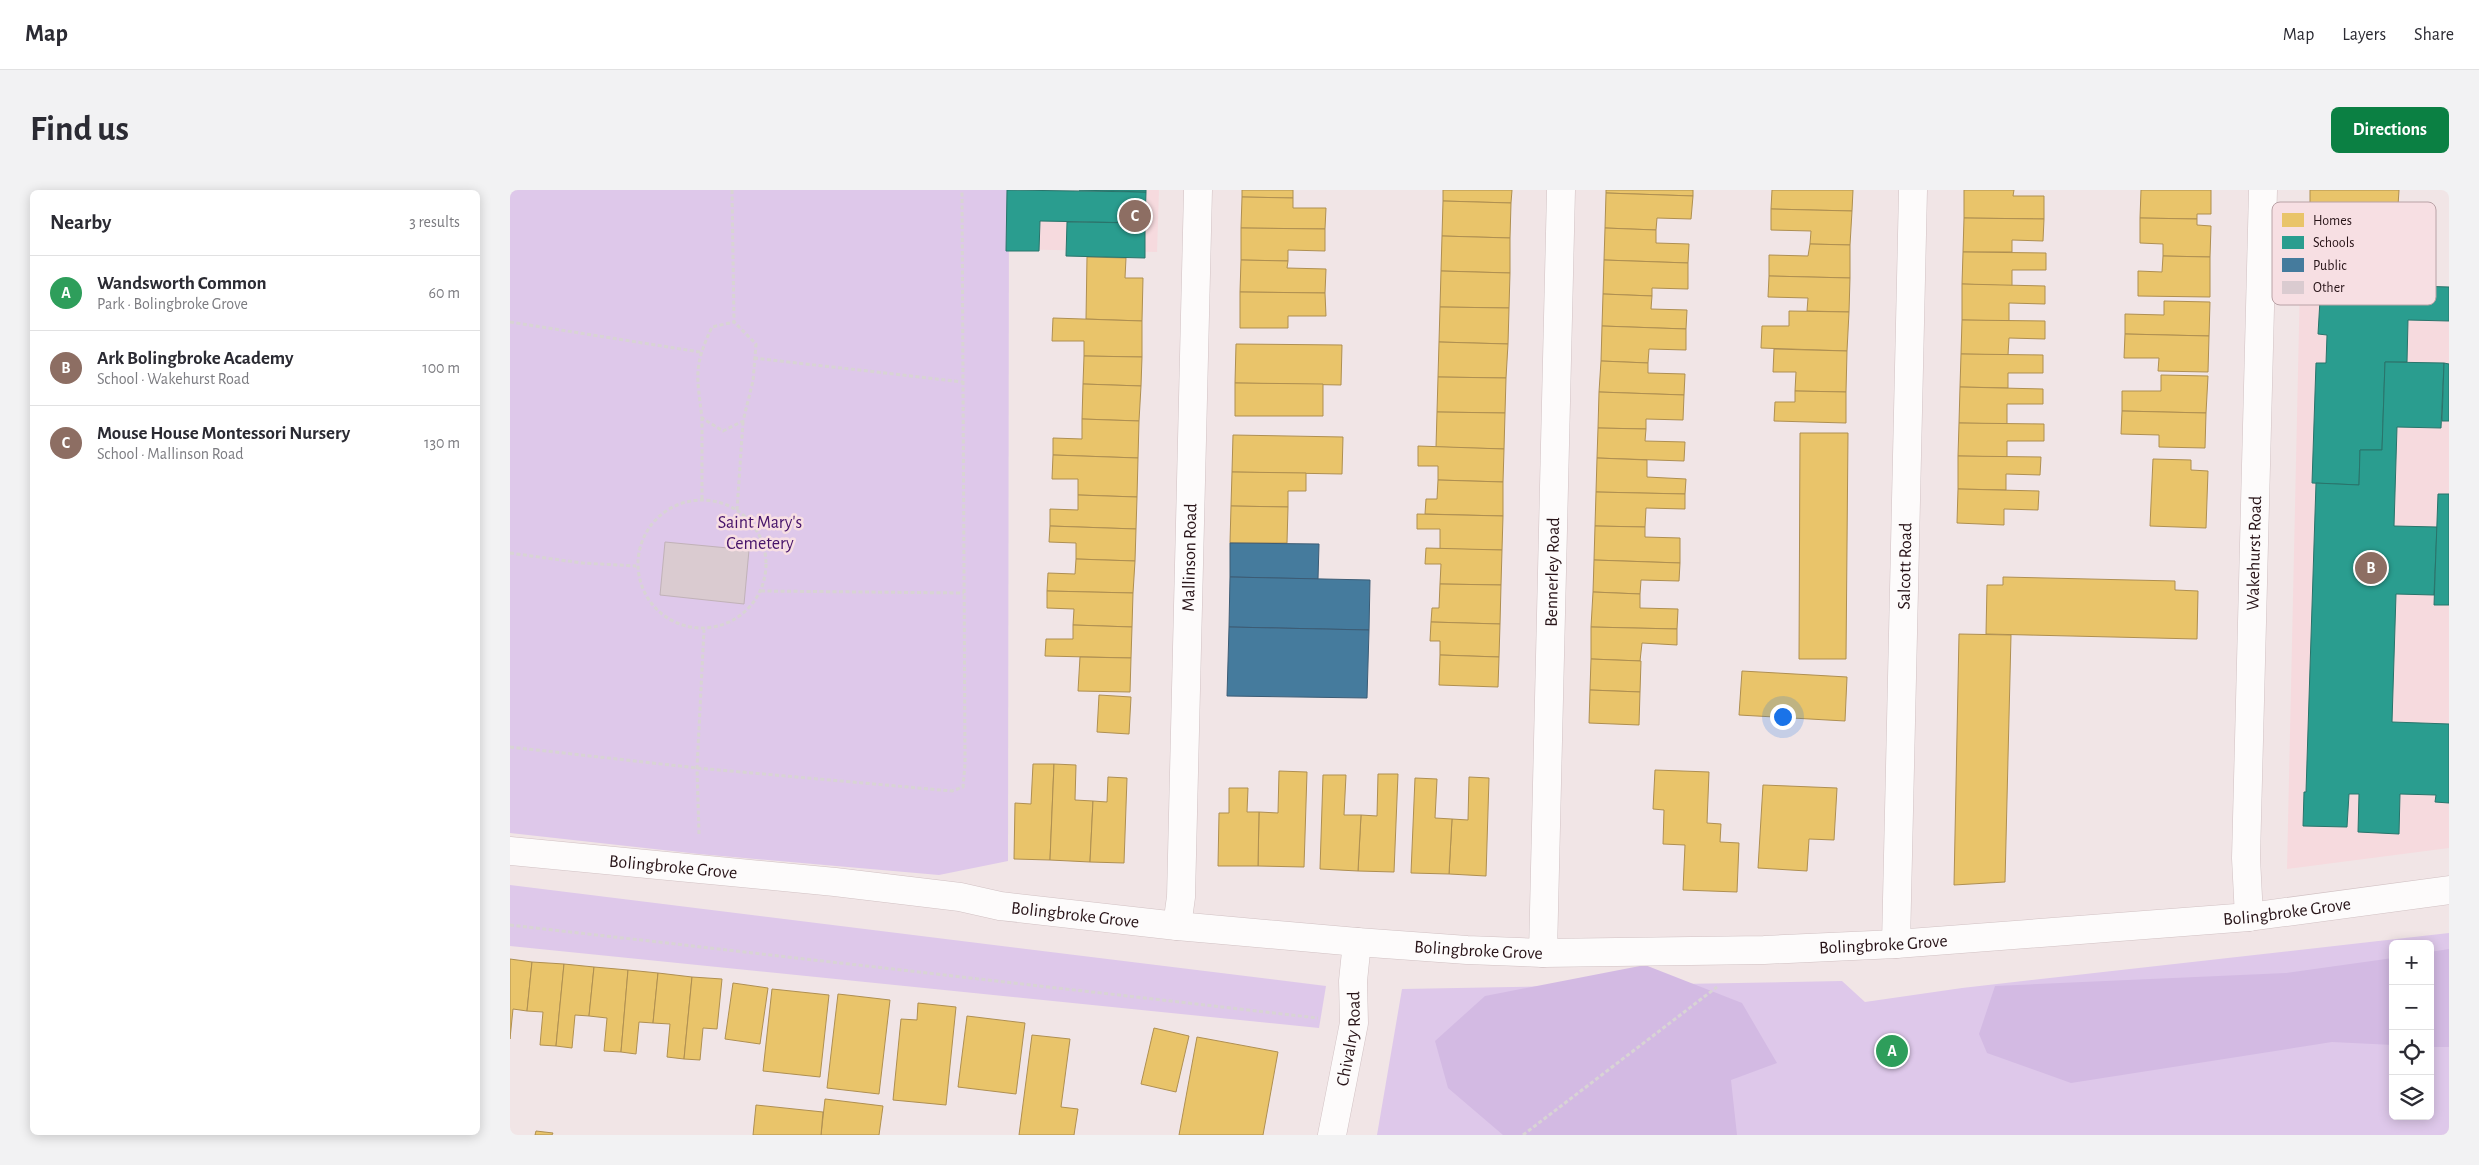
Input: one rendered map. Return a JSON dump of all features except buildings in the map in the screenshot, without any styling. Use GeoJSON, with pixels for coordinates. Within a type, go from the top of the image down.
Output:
{"type":"FeatureCollection","features":[{"type":"Feature","properties":{"kind":"street","name":"Mallinson Road"},"geometry":{"type":"LineString","coordinates":[[1178,926],[1181,897],[1198,190]]}},
{"type":"Feature","properties":{"kind":"street","name":"Bennerley Road"},"geometry":{"type":"LineString","coordinates":[[1543,953],[1561,190]]}},
{"type":"Feature","properties":{"kind":"street","name":"Salcott Road"},"geometry":{"type":"LineString","coordinates":[[1896,944],[1913,190]]}},
{"type":"Feature","properties":{"kind":"street","name":"Wakehurst Road"},"geometry":{"type":"LineString","coordinates":[[2249,916],[2246,858],[2263,190]]}},
{"type":"Feature","properties":{"kind":"street","name":"Bolingbroke Grove"},"geometry":{"type":"LineString","coordinates":[[510,851],[835,882],[960,897],[1000,906],[1178,926],[1357,942],[1543,953],[1764,950],[1896,944],[2249,916],[2449,890]]}},
{"type":"Feature","properties":{"kind":"street","name":"Chivalry Road"},"geometry":{"type":"LineString","coordinates":[[1332,1135],[1354,1023],[1352,981],[1357,942]]}},
{"type":"Feature","properties":{"kind":"path"},"geometry":{"type":"LineString","coordinates":[[732,190],[734,322],[756,344],[753,381],[743,421],[737,510]]}},
{"type":"Feature","properties":{"kind":"path"},"geometry":{"type":"LineString","coordinates":[[510,747],[697,768],[952,791],[963,786],[965,764],[962,190]]}},
{"type":"Feature","properties":{"kind":"path"},"geometry":{"type":"LineString","coordinates":[[510,322],[700,352]]}},
{"type":"Feature","properties":{"kind":"path"},"geometry":{"type":"LineString","coordinates":[[702,499],[702,418],[696,372],[700,352],[712,327],[734,322]]}},
{"type":"Feature","properties":{"kind":"path"},"geometry":{"type":"LineString","coordinates":[[754,358],[963,382]]}},
{"type":"Feature","properties":{"kind":"path"},"geometry":{"type":"LineString","coordinates":[[702,418],[723,431],[743,421]]}},
{"type":"Feature","properties":{"kind":"path"},"geometry":{"type":"LineString","coordinates":[[702,499],[720,501],[737,510],[759,533],[766,559],[761,591],[750,608],[727,623],[704,630],[674,622],[642,593],[636,566],[645,530],[670,506],[702,499]]}},
{"type":"Feature","properties":{"kind":"path"},"geometry":{"type":"LineString","coordinates":[[510,553],[582,562],[636,566]]}},
{"type":"Feature","properties":{"kind":"path"},"geometry":{"type":"LineString","coordinates":[[761,591],[964,593]]}},
{"type":"Feature","properties":{"kind":"path"},"geometry":{"type":"LineString","coordinates":[[699,836],[697,768],[704,630]]}},
{"type":"Feature","properties":{"kind":"path"},"geometry":{"type":"LineString","coordinates":[[510,925],[1328,1020]]}},
{"type":"Feature","properties":{"kind":"path"},"geometry":{"type":"LineString","coordinates":[[1523,1135],[1718,986]]}},
{"type":"Feature","properties":{"kind":"shaded area"},"geometry":{"type":"Polygon","coordinates":[[[1009,190],[1159,190],[1157,252],[1009,249],[1009,190]]]}},
{"type":"Feature","properties":{"kind":"shaded area"},"geometry":{"type":"Polygon","coordinates":[[[2436,286],[2449,287],[2449,848],[2287,869],[2299,305],[2436,305],[2436,286]]]}},
{"type":"Feature","properties":{"kind":"shaded area"},"geometry":{"type":"Polygon","coordinates":[[[2449,949],[2449,1047],[2434,1047],[2434,951],[2449,949]]]}},
{"type":"Feature","properties":{"kind":"shaded area"},"geometry":{"type":"Polygon","coordinates":[[[2389,959],[2389,1045],[2332,1042],[2071,1083],[1987,1053],[1979,1034],[1995,986],[2286,973],[2389,959]]]}},
{"type":"Feature","properties":{"kind":"shaded area"},"geometry":{"type":"Polygon","coordinates":[[[1645,965],[1742,1003],[1777,1063],[1731,1080],[1737,1135],[1503,1135],[1448,1088],[1435,1041],[1485,996],[1645,965]]]}},
{"type":"Feature","properties":{"kind":"green space","name":"Saint Mary's Cemetery"},"geometry":{"type":"Polygon","coordinates":[[[510,190],[1009,190],[1008,861],[939,875],[699,854],[510,833],[510,190]]]}},
{"type":"Feature","properties":{"kind":"green space"},"geometry":{"type":"Polygon","coordinates":[[[510,885],[1326,986],[1319,1028],[510,946],[510,885]]]}},
{"type":"Feature","properties":{"kind":"green space"},"geometry":{"type":"Polygon","coordinates":[[[2449,933],[2449,1135],[1377,1135],[1402,989],[1842,981],[1865,1002],[1962,988],[2449,933]]]}},
{"type":"Feature","properties":{"kind":"place","name":"Mouse House Montessori Nursery"},"geometry":{"type":"Point","coordinates":[1135,216]}},
{"type":"Feature","properties":{"kind":"place","name":"Ark Bolingbroke Academy"},"geometry":{"type":"Point","coordinates":[2371,568]}},
{"type":"Feature","properties":{"kind":"place","name":"Wandsworth Common"},"geometry":{"type":"Point","coordinates":[1892,1051]}}]}
